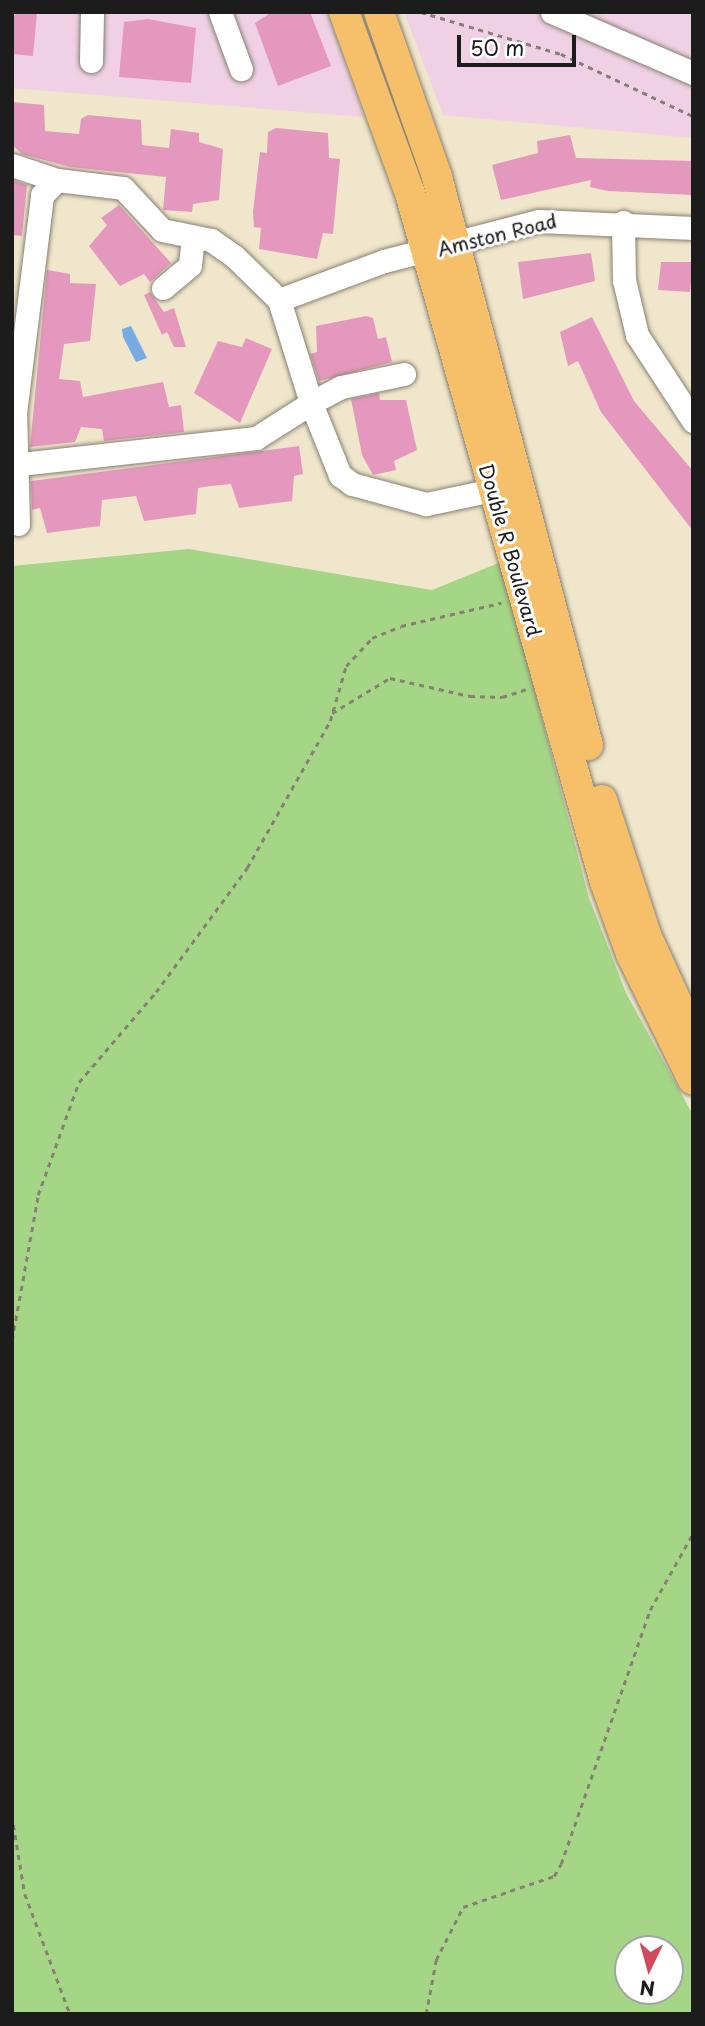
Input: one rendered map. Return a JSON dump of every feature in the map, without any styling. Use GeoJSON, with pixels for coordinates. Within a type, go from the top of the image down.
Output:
{"type":"FeatureCollection","features":[{"type":"Feature","properties":{"kind":"main road","name":"Double R Boulevard"},"geometry":{"type":"LineString","coordinates":[[344,12],[440,248],[605,809],[646,935],[693,1037]]}},
{"type":"Feature","properties":{"kind":"main road","name":"Double R Boulevard"},"geometry":{"type":"LineString","coordinates":[[379,12],[426,141],[440,248],[492,490],[613,905],[693,1080]]}},
{"type":"Feature","properties":{"kind":"street"},"geometry":{"type":"LineString","coordinates":[[90,61],[92,12]]}},
{"type":"Feature","properties":{"kind":"street"},"geometry":{"type":"LineString","coordinates":[[220,12],[241,69]]}},
{"type":"Feature","properties":{"kind":"street"},"geometry":{"type":"LineString","coordinates":[[552,12],[693,73]]}},
{"type":"Feature","properties":{"kind":"street"},"geometry":{"type":"LineString","coordinates":[[12,165],[57,180],[123,188],[162,230],[219,244],[279,300],[311,403],[340,475],[352,484],[434,505],[492,490]]}},
{"type":"Feature","properties":{"kind":"street"},"geometry":{"type":"LineString","coordinates":[[18,524],[13,465],[41,195],[57,180]]}},
{"type":"Feature","properties":{"kind":"street","name":"Amston Road"},"geometry":{"type":"LineString","coordinates":[[279,300],[440,248],[539,220],[624,222],[693,228]]}},
{"type":"Feature","properties":{"kind":"street"},"geometry":{"type":"LineString","coordinates":[[624,222],[624,279],[637,335],[693,421]]}},
{"type":"Feature","properties":{"kind":"street"},"geometry":{"type":"LineString","coordinates":[[163,288],[190,265],[193,237]]}},
{"type":"Feature","properties":{"kind":"street"},"geometry":{"type":"LineString","coordinates":[[13,465],[256,438],[341,387],[404,374]]}},
{"type":"Feature","properties":{"kind":"path"},"geometry":{"type":"LineString","coordinates":[[421,12],[561,54],[693,116]]}},
{"type":"Feature","properties":{"kind":"path"},"geometry":{"type":"LineString","coordinates":[[12,1340],[38,1195],[79,1082],[156,992],[247,868],[332,713],[346,666],[372,638],[508,601]]}},
{"type":"Feature","properties":{"kind":"path"},"geometry":{"type":"LineString","coordinates":[[332,713],[390,678],[470,696],[502,697],[534,687]]}},
{"type":"Feature","properties":{"kind":"path"},"geometry":{"type":"LineString","coordinates":[[426,2014],[436,1960],[463,1907],[548,1879],[561,1864],[650,1610],[693,1533]]}},
{"type":"Feature","properties":{"kind":"path"},"geometry":{"type":"LineString","coordinates":[[12,1815],[25,1894],[70,2014]]}},
{"type":"Feature","properties":{"kind":"shaded area"},"geometry":{"type":"Polygon","coordinates":[[[12,12],[327,12],[364,117],[12,88],[12,12]]]}},
{"type":"Feature","properties":{"kind":"shaded area"},"geometry":{"type":"Polygon","coordinates":[[[404,12],[693,12],[693,138],[443,115],[404,12]]]}},
{"type":"Feature","properties":{"kind":"green space"},"geometry":{"type":"Polygon","coordinates":[[[189,549],[432,590],[501,562],[589,898],[626,993],[693,1115],[693,2014],[12,2014],[12,566],[189,549]]]}},
{"type":"Feature","properties":{"kind":"water"},"geometry":{"type":"Polygon","coordinates":[[[131,326],[147,358],[136,362],[123,337],[122,329],[131,326]]]}},
{"type":"Feature","properties":{"kind":"building"},"geometry":{"type":"Polygon","coordinates":[[[12,12],[37,12],[33,56],[12,54],[12,12]]]}},
{"type":"Feature","properties":{"kind":"building"},"geometry":{"type":"Polygon","coordinates":[[[272,12],[310,12],[331,66],[278,86],[255,23],[272,12]]]}},
{"type":"Feature","properties":{"kind":"building"},"geometry":{"type":"Polygon","coordinates":[[[148,19],[196,28],[191,83],[119,77],[124,22],[148,19]]]}},
{"type":"Feature","properties":{"kind":"building"},"geometry":{"type":"Polygon","coordinates":[[[12,102],[44,105],[45,131],[79,134],[81,119],[88,115],[141,120],[142,145],[169,148],[171,129],[199,133],[199,142],[223,149],[219,200],[193,204],[192,212],[163,210],[166,177],[70,167],[22,154],[12,145],[12,102]]]}},
{"type":"Feature","properties":{"kind":"building"},"geometry":{"type":"Polygon","coordinates":[[[276,128],[328,133],[329,158],[340,159],[333,234],[323,233],[317,259],[259,249],[261,228],[254,227],[253,212],[260,152],[267,153],[268,132],[276,128]]]}},
{"type":"Feature","properties":{"kind":"building"},"geometry":{"type":"Polygon","coordinates":[[[570,135],[576,158],[693,161],[693,195],[608,191],[590,187],[591,180],[501,200],[492,165],[538,153],[537,141],[570,135]]]}},
{"type":"Feature","properties":{"kind":"building"},"geometry":{"type":"Polygon","coordinates":[[[12,180],[27,185],[22,236],[12,235],[12,180]]]}},
{"type":"Feature","properties":{"kind":"building"},"geometry":{"type":"Polygon","coordinates":[[[119,205],[171,263],[150,282],[144,274],[120,286],[89,246],[107,225],[101,218],[119,205]]]}},
{"type":"Feature","properties":{"kind":"building"},"geometry":{"type":"Polygon","coordinates":[[[591,253],[595,281],[523,299],[518,262],[591,253]]]}},
{"type":"Feature","properties":{"kind":"building"},"geometry":{"type":"Polygon","coordinates":[[[661,262],[693,262],[690,292],[658,290],[661,262]]]}},
{"type":"Feature","properties":{"kind":"building"},"geometry":{"type":"Polygon","coordinates":[[[47,270],[70,274],[70,283],[96,284],[90,341],[64,344],[59,379],[80,381],[83,397],[163,382],[169,407],[181,405],[184,432],[104,441],[102,429],[81,427],[75,442],[30,447],[47,270]]]}},
{"type":"Feature","properties":{"kind":"building"},"geometry":{"type":"Polygon","coordinates":[[[150,292],[164,312],[174,308],[186,347],[174,347],[167,332],[162,335],[144,295],[150,292]]]}},
{"type":"Feature","properties":{"kind":"building"},"geometry":{"type":"Polygon","coordinates":[[[366,316],[373,318],[378,339],[386,337],[392,362],[319,381],[310,354],[317,352],[316,326],[366,316]]]}},
{"type":"Feature","properties":{"kind":"building"},"geometry":{"type":"Polygon","coordinates":[[[592,317],[634,401],[693,471],[693,531],[601,412],[578,361],[568,366],[560,332],[592,317]]]}},
{"type":"Feature","properties":{"kind":"building"},"geometry":{"type":"Polygon","coordinates":[[[246,338],[272,349],[240,423],[194,393],[218,341],[242,347],[246,338]]]}},
{"type":"Feature","properties":{"kind":"building"},"geometry":{"type":"Polygon","coordinates":[[[379,393],[380,400],[406,400],[417,450],[394,461],[396,470],[373,475],[362,455],[351,399],[379,393]]]}},
{"type":"Feature","properties":{"kind":"building"},"geometry":{"type":"Polygon","coordinates":[[[299,446],[303,474],[294,476],[292,501],[239,508],[231,484],[211,486],[198,488],[196,514],[144,521],[136,496],[102,500],[100,526],[47,533],[40,508],[32,510],[31,481],[299,446]]]}}]}
